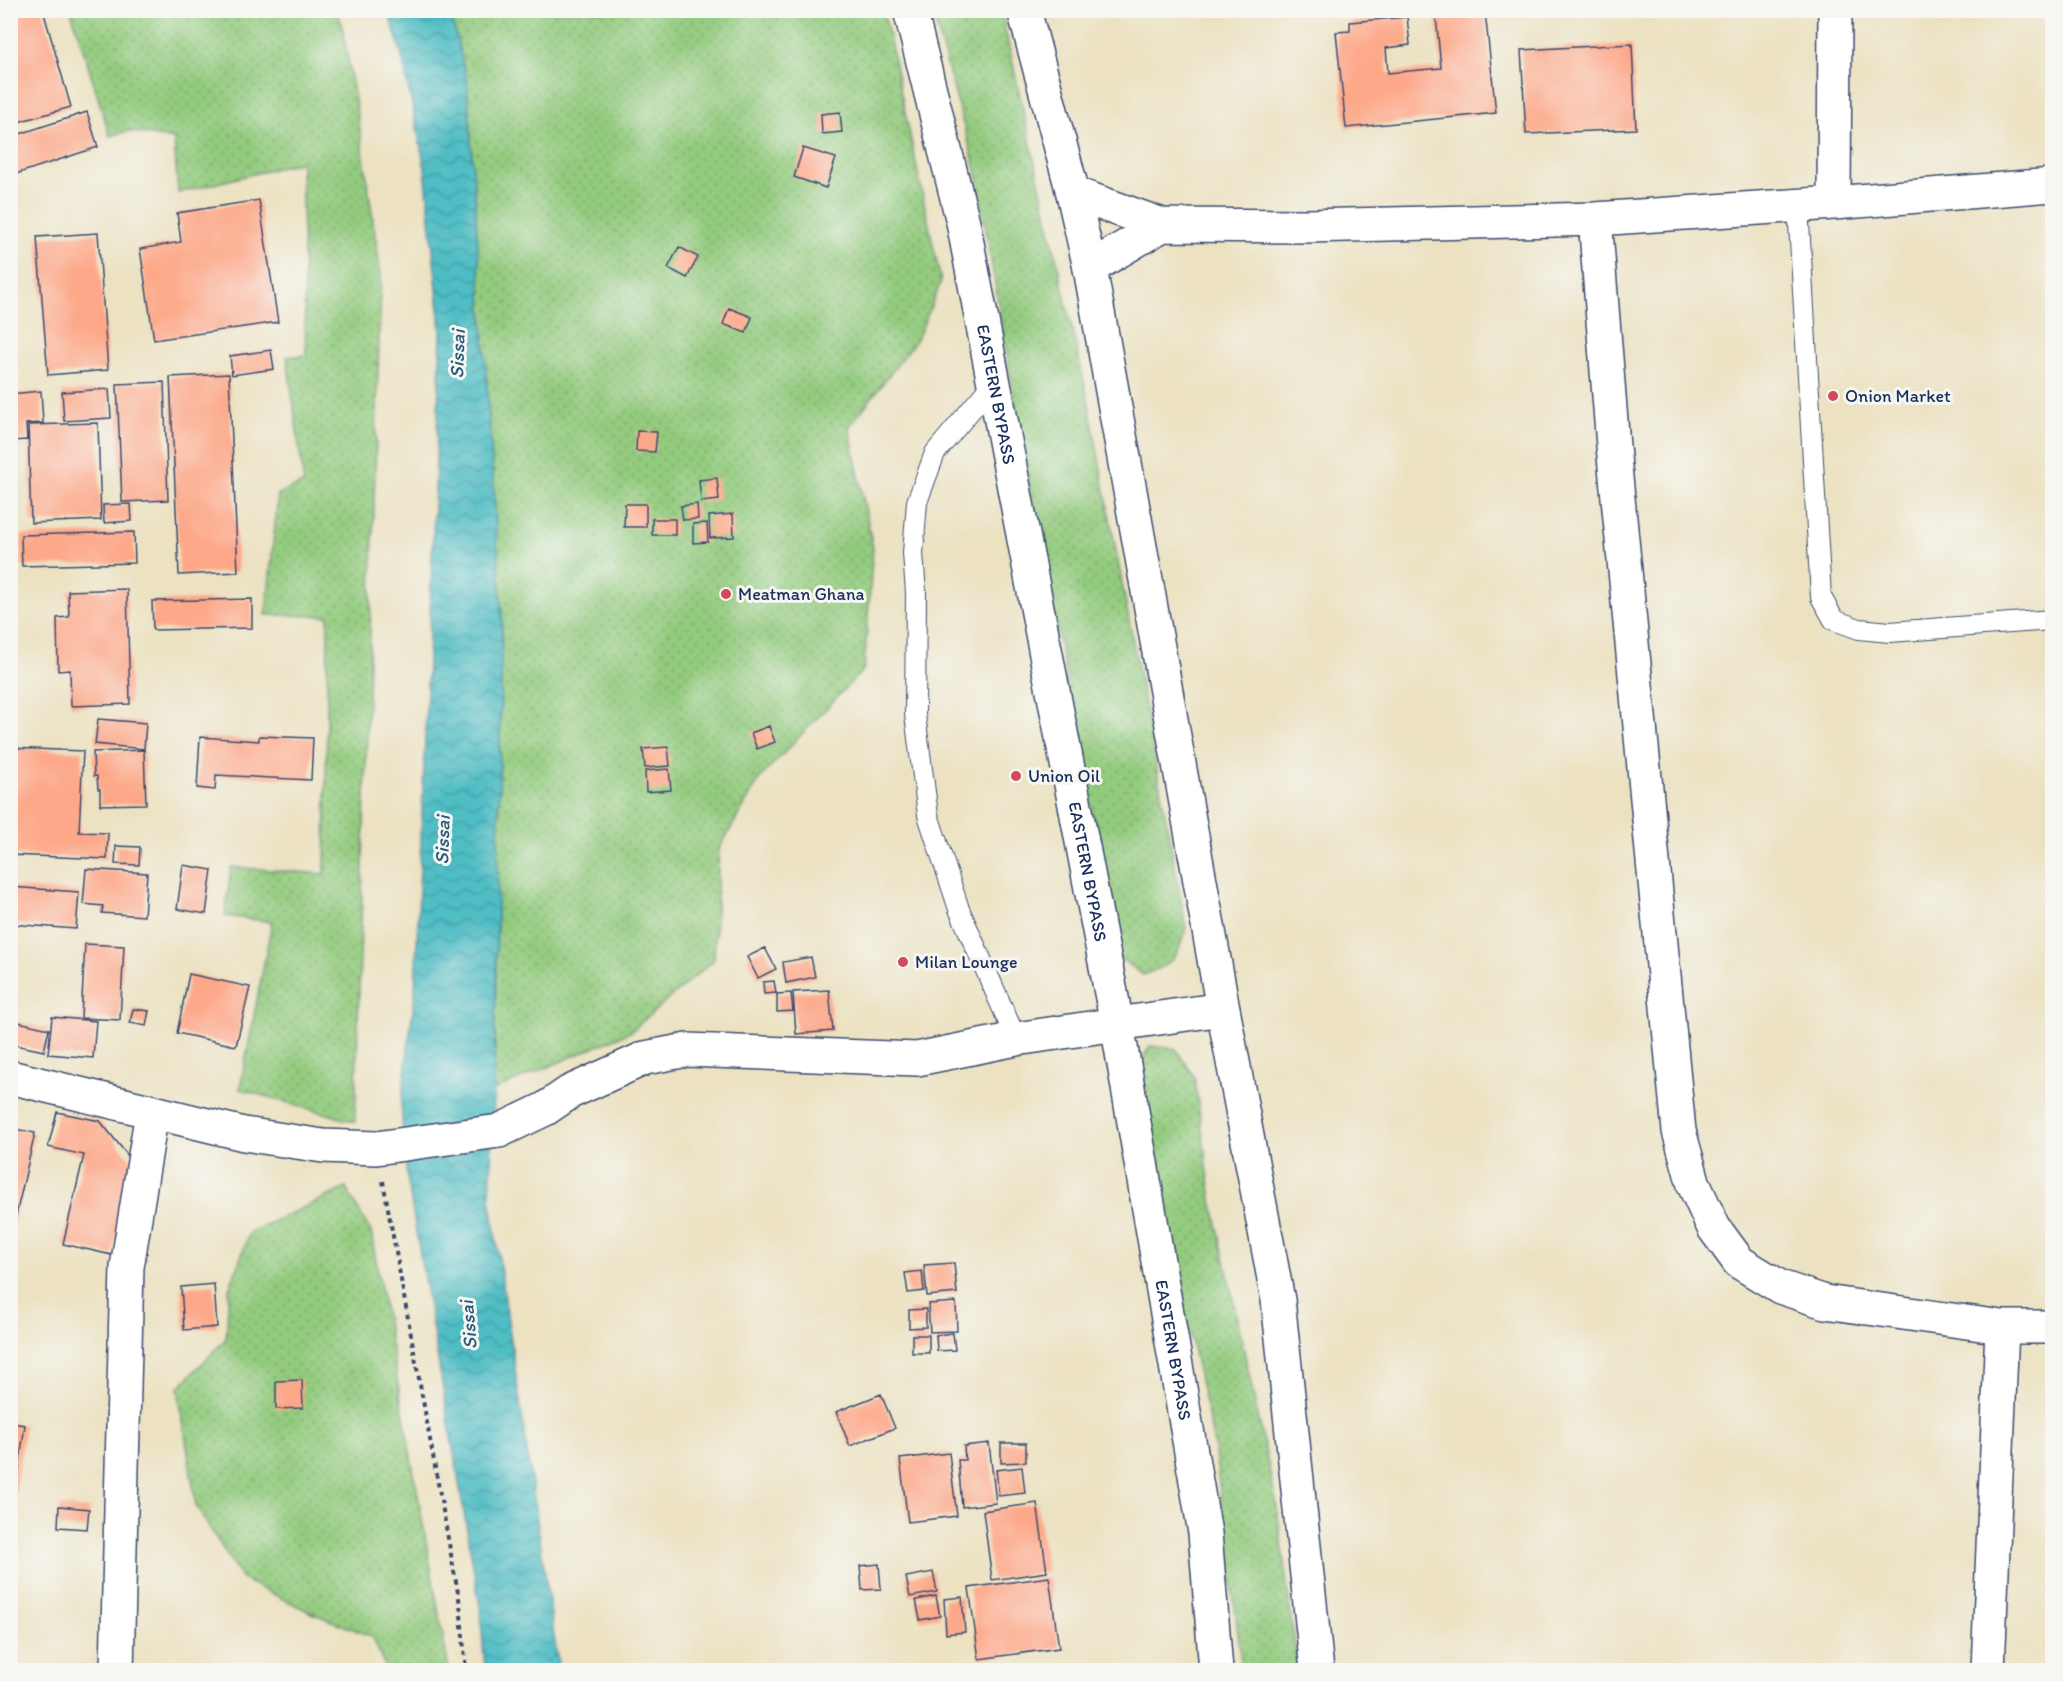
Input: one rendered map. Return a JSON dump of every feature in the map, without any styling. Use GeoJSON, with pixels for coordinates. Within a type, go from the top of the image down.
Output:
{"type":"FeatureCollection","features":[{"type":"Feature","properties":{"kind":"main road","name":"EASTERN BYPASS"},"geometry":{"type":"LineString","coordinates":[[910,10],[963,222],[1117,1024],[1205,1533],[1216,1671]]}},
{"type":"Feature","properties":{"kind":"main road"},"geometry":{"type":"LineString","coordinates":[[1024,10],[1073,193],[1090,268],[1223,1009],[1278,1300],[1317,1671]]}},
{"type":"Feature","properties":{"kind":"main road"},"geometry":{"type":"LineString","coordinates":[[1834,10],[1834,203]]}},
{"type":"Feature","properties":{"kind":"main road"},"geometry":{"type":"LineString","coordinates":[[1073,193],[1162,225],[1307,226],[1595,219],[1798,206],[2052,185]]}},
{"type":"Feature","properties":{"kind":"main road"},"geometry":{"type":"LineString","coordinates":[[1595,219],[1613,446],[1679,1131],[1694,1185],[1714,1228],[1739,1262],[1780,1287],[1825,1302],[2001,1327],[2052,1327]]}},
{"type":"Feature","properties":{"kind":"main road"},"geometry":{"type":"LineString","coordinates":[[1090,268],[1162,225]]}},
{"type":"Feature","properties":{"kind":"main road"},"geometry":{"type":"LineString","coordinates":[[10,1077],[244,1134],[323,1146],[386,1147],[499,1131],[545,1109],[570,1092],[645,1058],[668,1052],[687,1050],[917,1059],[1016,1039],[1223,1009]]}},
{"type":"Feature","properties":{"kind":"main road"},"geometry":{"type":"LineString","coordinates":[[117,1671],[127,1267],[152,1112]]}},
{"type":"Feature","properties":{"kind":"main road"},"geometry":{"type":"LineString","coordinates":[[1988,1671],[2001,1327]]}},
{"type":"Feature","properties":{"kind":"lane"},"geometry":{"type":"LineString","coordinates":[[1798,206],[1821,597],[1834,620],[1859,629],[1890,632],[2052,620]]}},
{"type":"Feature","properties":{"kind":"lane"},"geometry":{"type":"LineString","coordinates":[[994,382],[935,453],[917,502],[913,553],[916,593],[915,715],[928,815],[959,909],[1016,1039]]}},
{"type":"Feature","properties":{"kind":"path"},"geometry":{"type":"LineString","coordinates":[[386,1147],[460,1604],[466,1671]]}},
{"type":"Feature","properties":{"kind":"green space"},"geometry":{"type":"Polygon","coordinates":[[[71,11],[337,11],[343,30],[381,275],[355,1122],[240,1089],[272,922],[225,916],[231,867],[325,874],[328,616],[266,615],[278,494],[304,483],[287,357],[306,355],[301,162],[178,193],[174,139],[128,131],[110,136],[71,11]]]}},
{"type":"Feature","properties":{"kind":"green space"},"geometry":{"type":"Polygon","coordinates":[[[450,11],[881,11],[886,22],[941,282],[917,339],[849,427],[873,548],[864,669],[760,778],[719,849],[714,960],[630,1032],[494,1090],[502,616],[467,80],[450,11]]]}},
{"type":"Feature","properties":{"kind":"green space"},"geometry":{"type":"Polygon","coordinates":[[[932,11],[1001,11],[1088,400],[1186,927],[1173,959],[1161,968],[1143,975],[1118,956],[1105,876],[1028,482],[976,170],[932,11]]]}},
{"type":"Feature","properties":{"kind":"green space"},"geometry":{"type":"Polygon","coordinates":[[[1150,1046],[1176,1049],[1194,1076],[1212,1200],[1276,1501],[1298,1670],[1241,1670],[1214,1444],[1148,1143],[1136,1068],[1150,1046]]]}},
{"type":"Feature","properties":{"kind":"green space"},"geometry":{"type":"Polygon","coordinates":[[[346,1188],[371,1232],[449,1670],[386,1670],[373,1637],[312,1613],[242,1579],[196,1506],[178,1388],[226,1339],[229,1289],[250,1232],[346,1188]]]}},
{"type":"Feature","properties":{"kind":"water","name":"Sissai"},"geometry":{"type":"Polygon","coordinates":[[[388,11],[450,11],[467,80],[502,616],[490,1197],[559,1670],[485,1670],[480,1607],[407,1178],[401,1106],[415,992],[441,331],[425,168],[401,52],[388,11]]]}},
{"type":"Feature","properties":{"kind":"building"},"geometry":{"type":"Polygon","coordinates":[[[10,10],[43,10],[71,107],[11,124],[10,10]]]}},
{"type":"Feature","properties":{"kind":"building"},"geometry":{"type":"Polygon","coordinates":[[[1485,11],[1496,113],[1346,128],[1336,32],[1350,31],[1350,22],[1407,17],[1410,45],[1386,48],[1388,73],[1441,68],[1436,16],[1485,11]]]}},
{"type":"Feature","properties":{"kind":"building"},"geometry":{"type":"Polygon","coordinates":[[[1632,44],[1636,129],[1526,134],[1521,50],[1632,44]]]}},
{"type":"Feature","properties":{"kind":"building"},"geometry":{"type":"Polygon","coordinates":[[[87,112],[98,147],[10,176],[10,137],[87,112]]]}},
{"type":"Feature","properties":{"kind":"building"},"geometry":{"type":"Polygon","coordinates":[[[840,112],[842,132],[822,134],[821,114],[840,112]]]}},
{"type":"Feature","properties":{"kind":"building"},"geometry":{"type":"Polygon","coordinates":[[[803,148],[836,158],[826,188],[794,177],[803,148]]]}},
{"type":"Feature","properties":{"kind":"building"},"geometry":{"type":"Polygon","coordinates":[[[259,200],[278,322],[154,340],[140,249],[181,242],[177,213],[259,200]]]}},
{"type":"Feature","properties":{"kind":"building"},"geometry":{"type":"Polygon","coordinates":[[[98,233],[108,370],[48,375],[37,237],[98,233]]]}},
{"type":"Feature","properties":{"kind":"building"},"geometry":{"type":"Polygon","coordinates":[[[679,247],[698,257],[687,278],[668,268],[679,247]]]}},
{"type":"Feature","properties":{"kind":"building"},"geometry":{"type":"Polygon","coordinates":[[[729,308],[752,317],[746,333],[723,324],[729,308]]]}},
{"type":"Feature","properties":{"kind":"building"},"geometry":{"type":"Polygon","coordinates":[[[271,350],[274,369],[232,375],[230,356],[271,350]]]}},
{"type":"Feature","properties":{"kind":"building"},"geometry":{"type":"Polygon","coordinates":[[[229,374],[238,572],[179,575],[170,377],[229,374]]]}},
{"type":"Feature","properties":{"kind":"building"},"geometry":{"type":"Polygon","coordinates":[[[164,382],[168,500],[122,502],[117,384],[164,382]]]}},
{"type":"Feature","properties":{"kind":"building"},"geometry":{"type":"Polygon","coordinates":[[[109,389],[111,418],[64,421],[62,392],[109,389]]]}},
{"type":"Feature","properties":{"kind":"building"},"geometry":{"type":"Polygon","coordinates":[[[41,391],[43,423],[26,424],[27,440],[10,441],[10,394],[41,391]]]}},
{"type":"Feature","properties":{"kind":"building"},"geometry":{"type":"Polygon","coordinates":[[[98,423],[101,520],[31,523],[28,425],[98,423]]]}},
{"type":"Feature","properties":{"kind":"building"},"geometry":{"type":"Polygon","coordinates":[[[637,431],[657,432],[655,452],[636,451],[637,431]]]}},
{"type":"Feature","properties":{"kind":"building"},"geometry":{"type":"Polygon","coordinates":[[[717,478],[719,500],[701,502],[699,480],[717,478]]]}},
{"type":"Feature","properties":{"kind":"building"},"geometry":{"type":"Polygon","coordinates":[[[131,504],[132,521],[104,523],[103,505],[131,504]]]}},
{"type":"Feature","properties":{"kind":"building"},"geometry":{"type":"Polygon","coordinates":[[[625,504],[646,504],[646,527],[624,527],[625,504]]]}},
{"type":"Feature","properties":{"kind":"building"},"geometry":{"type":"Polygon","coordinates":[[[697,504],[698,519],[683,520],[681,506],[697,504]]]}},
{"type":"Feature","properties":{"kind":"building"},"geometry":{"type":"Polygon","coordinates":[[[733,514],[734,537],[710,538],[709,516],[733,514]]]}},
{"type":"Feature","properties":{"kind":"building"},"geometry":{"type":"Polygon","coordinates":[[[652,519],[675,519],[675,535],[652,535],[652,519]]]}},
{"type":"Feature","properties":{"kind":"building"},"geometry":{"type":"Polygon","coordinates":[[[707,523],[708,542],[693,543],[693,524],[707,523]]]}},
{"type":"Feature","properties":{"kind":"building"},"geometry":{"type":"Polygon","coordinates":[[[134,532],[135,563],[22,566],[21,535],[134,532]]]}},
{"type":"Feature","properties":{"kind":"building"},"geometry":{"type":"Polygon","coordinates":[[[127,589],[130,704],[71,706],[70,670],[58,671],[57,618],[69,617],[68,591],[127,589]]]}},
{"type":"Feature","properties":{"kind":"building"},"geometry":{"type":"Polygon","coordinates":[[[252,599],[252,628],[153,630],[152,601],[252,599]]]}},
{"type":"Feature","properties":{"kind":"building"},"geometry":{"type":"Polygon","coordinates":[[[98,719],[146,723],[144,749],[95,744],[98,719]]]}},
{"type":"Feature","properties":{"kind":"building"},"geometry":{"type":"Polygon","coordinates":[[[769,726],[775,742],[757,749],[751,733],[769,726]]]}},
{"type":"Feature","properties":{"kind":"building"},"geometry":{"type":"Polygon","coordinates":[[[259,736],[313,738],[311,780],[216,775],[215,790],[197,788],[200,737],[259,741],[259,736]]]}},
{"type":"Feature","properties":{"kind":"building"},"geometry":{"type":"Polygon","coordinates":[[[668,747],[670,766],[645,768],[643,749],[668,747]]]}},
{"type":"Feature","properties":{"kind":"building"},"geometry":{"type":"Polygon","coordinates":[[[10,748],[83,751],[79,832],[108,833],[107,859],[10,855],[10,748]]]}},
{"type":"Feature","properties":{"kind":"building"},"geometry":{"type":"Polygon","coordinates":[[[144,750],[146,804],[100,805],[100,789],[98,789],[97,776],[94,776],[93,752],[144,750]]]}},
{"type":"Feature","properties":{"kind":"building"},"geometry":{"type":"Polygon","coordinates":[[[669,769],[671,790],[646,792],[645,771],[669,769]]]}},
{"type":"Feature","properties":{"kind":"building"},"geometry":{"type":"Polygon","coordinates":[[[116,846],[140,847],[139,865],[115,864],[116,846]]]}},
{"type":"Feature","properties":{"kind":"building"},"geometry":{"type":"Polygon","coordinates":[[[183,865],[212,870],[206,914],[177,909],[183,865]]]}},
{"type":"Feature","properties":{"kind":"building"},"geometry":{"type":"Polygon","coordinates":[[[86,869],[147,873],[144,916],[102,913],[103,906],[83,904],[86,869]]]}},
{"type":"Feature","properties":{"kind":"building"},"geometry":{"type":"Polygon","coordinates":[[[10,887],[79,892],[76,929],[10,924],[10,887]]]}},
{"type":"Feature","properties":{"kind":"building"},"geometry":{"type":"Polygon","coordinates":[[[85,944],[124,946],[120,1020],[81,1018],[85,944]]]}},
{"type":"Feature","properties":{"kind":"building"},"geometry":{"type":"Polygon","coordinates":[[[765,948],[776,969],[758,978],[747,957],[765,948]]]}},
{"type":"Feature","properties":{"kind":"building"},"geometry":{"type":"Polygon","coordinates":[[[811,957],[815,977],[786,983],[783,962],[811,957]]]}},
{"type":"Feature","properties":{"kind":"building"},"geometry":{"type":"Polygon","coordinates":[[[189,974],[250,987],[236,1046],[177,1033],[189,974]]]}},
{"type":"Feature","properties":{"kind":"building"},"geometry":{"type":"Polygon","coordinates":[[[774,981],[776,993],[764,994],[763,982],[774,981]]]}},
{"type":"Feature","properties":{"kind":"building"},"geometry":{"type":"Polygon","coordinates":[[[829,990],[833,1031],[796,1034],[793,992],[829,990]]]}},
{"type":"Feature","properties":{"kind":"building"},"geometry":{"type":"Polygon","coordinates":[[[791,993],[793,1011],[777,1012],[777,994],[791,993]]]}},
{"type":"Feature","properties":{"kind":"building"},"geometry":{"type":"Polygon","coordinates":[[[133,1009],[149,1011],[146,1026],[130,1023],[133,1009]]]}},
{"type":"Feature","properties":{"kind":"building"},"geometry":{"type":"Polygon","coordinates":[[[52,1017],[96,1021],[93,1058],[48,1054],[52,1017]]]}},
{"type":"Feature","properties":{"kind":"building"},"geometry":{"type":"Polygon","coordinates":[[[10,1020],[49,1029],[44,1051],[10,1044],[10,1020]]]}},
{"type":"Feature","properties":{"kind":"building"},"geometry":{"type":"Polygon","coordinates":[[[57,1112],[100,1121],[133,1162],[112,1255],[63,1244],[84,1155],[48,1147],[57,1112]]]}},
{"type":"Feature","properties":{"kind":"building"},"geometry":{"type":"Polygon","coordinates":[[[10,1128],[35,1133],[11,1237],[10,1237],[10,1128]]]}},
{"type":"Feature","properties":{"kind":"building"},"geometry":{"type":"Polygon","coordinates":[[[954,1263],[957,1293],[927,1296],[924,1265],[954,1263]]]}},
{"type":"Feature","properties":{"kind":"building"},"geometry":{"type":"Polygon","coordinates":[[[922,1271],[924,1291],[908,1293],[905,1273],[922,1271]]]}},
{"type":"Feature","properties":{"kind":"building"},"geometry":{"type":"Polygon","coordinates":[[[214,1284],[217,1327],[184,1330],[181,1287],[214,1284]]]}},
{"type":"Feature","properties":{"kind":"building"},"geometry":{"type":"Polygon","coordinates":[[[956,1302],[957,1331],[930,1332],[928,1304],[956,1302]]]}},
{"type":"Feature","properties":{"kind":"building"},"geometry":{"type":"Polygon","coordinates":[[[926,1309],[926,1327],[909,1328],[909,1310],[926,1309]]]}},
{"type":"Feature","properties":{"kind":"building"},"geometry":{"type":"Polygon","coordinates":[[[953,1333],[955,1350],[937,1351],[936,1335],[953,1333]]]}},
{"type":"Feature","properties":{"kind":"building"},"geometry":{"type":"Polygon","coordinates":[[[912,1335],[929,1335],[929,1353],[912,1353],[912,1335]]]}},
{"type":"Feature","properties":{"kind":"building"},"geometry":{"type":"Polygon","coordinates":[[[302,1380],[303,1408],[276,1409],[276,1381],[302,1380]]]}},
{"type":"Feature","properties":{"kind":"building"},"geometry":{"type":"Polygon","coordinates":[[[881,1394],[895,1428],[850,1446],[836,1412],[881,1394]]]}},
{"type":"Feature","properties":{"kind":"building"},"geometry":{"type":"Polygon","coordinates":[[[10,1423],[25,1425],[12,1516],[10,1516],[10,1423]]]}},
{"type":"Feature","properties":{"kind":"building"},"geometry":{"type":"Polygon","coordinates":[[[989,1443],[996,1503],[962,1507],[958,1460],[965,1460],[964,1446],[989,1443]]]}},
{"type":"Feature","properties":{"kind":"building"},"geometry":{"type":"Polygon","coordinates":[[[1001,1443],[1026,1443],[1026,1462],[1001,1463],[1001,1443]]]}},
{"type":"Feature","properties":{"kind":"building"},"geometry":{"type":"Polygon","coordinates":[[[949,1453],[957,1516],[908,1522],[900,1459],[949,1453]]]}},
{"type":"Feature","properties":{"kind":"building"},"geometry":{"type":"Polygon","coordinates":[[[1022,1467],[1025,1493],[999,1496],[996,1470],[1022,1467]]]}},
{"type":"Feature","properties":{"kind":"building"},"geometry":{"type":"Polygon","coordinates":[[[1037,1503],[1047,1572],[992,1580],[983,1511],[1037,1503]]]}},
{"type":"Feature","properties":{"kind":"building"},"geometry":{"type":"Polygon","coordinates":[[[59,1506],[89,1509],[87,1529],[58,1527],[59,1506]]]}},
{"type":"Feature","properties":{"kind":"building"},"geometry":{"type":"Polygon","coordinates":[[[879,1564],[881,1589],[862,1590],[860,1566],[879,1564]]]}},
{"type":"Feature","properties":{"kind":"building"},"geometry":{"type":"Polygon","coordinates":[[[933,1572],[937,1592],[910,1597],[906,1577],[933,1572]]]}},
{"type":"Feature","properties":{"kind":"building"},"geometry":{"type":"Polygon","coordinates":[[[1049,1577],[1059,1648],[979,1659],[969,1588],[1049,1577]]]}},
{"type":"Feature","properties":{"kind":"building"},"geometry":{"type":"Polygon","coordinates":[[[936,1596],[940,1616],[920,1620],[916,1600],[936,1596]]]}},
{"type":"Feature","properties":{"kind":"building"},"geometry":{"type":"Polygon","coordinates":[[[962,1597],[965,1632],[946,1634],[944,1599],[962,1597]]]}},
{"type":"Feature","properties":{"kind":"place","name":"Onion Market"},"geometry":{"type":"Point","coordinates":[1833,396]}},
{"type":"Feature","properties":{"kind":"place","name":"Meatman Ghana"},"geometry":{"type":"Point","coordinates":[726,594]}},
{"type":"Feature","properties":{"kind":"place","name":"Union Oil"},"geometry":{"type":"Point","coordinates":[1016,776]}},
{"type":"Feature","properties":{"kind":"place","name":"Milan Lounge"},"geometry":{"type":"Point","coordinates":[903,962]}}]}
